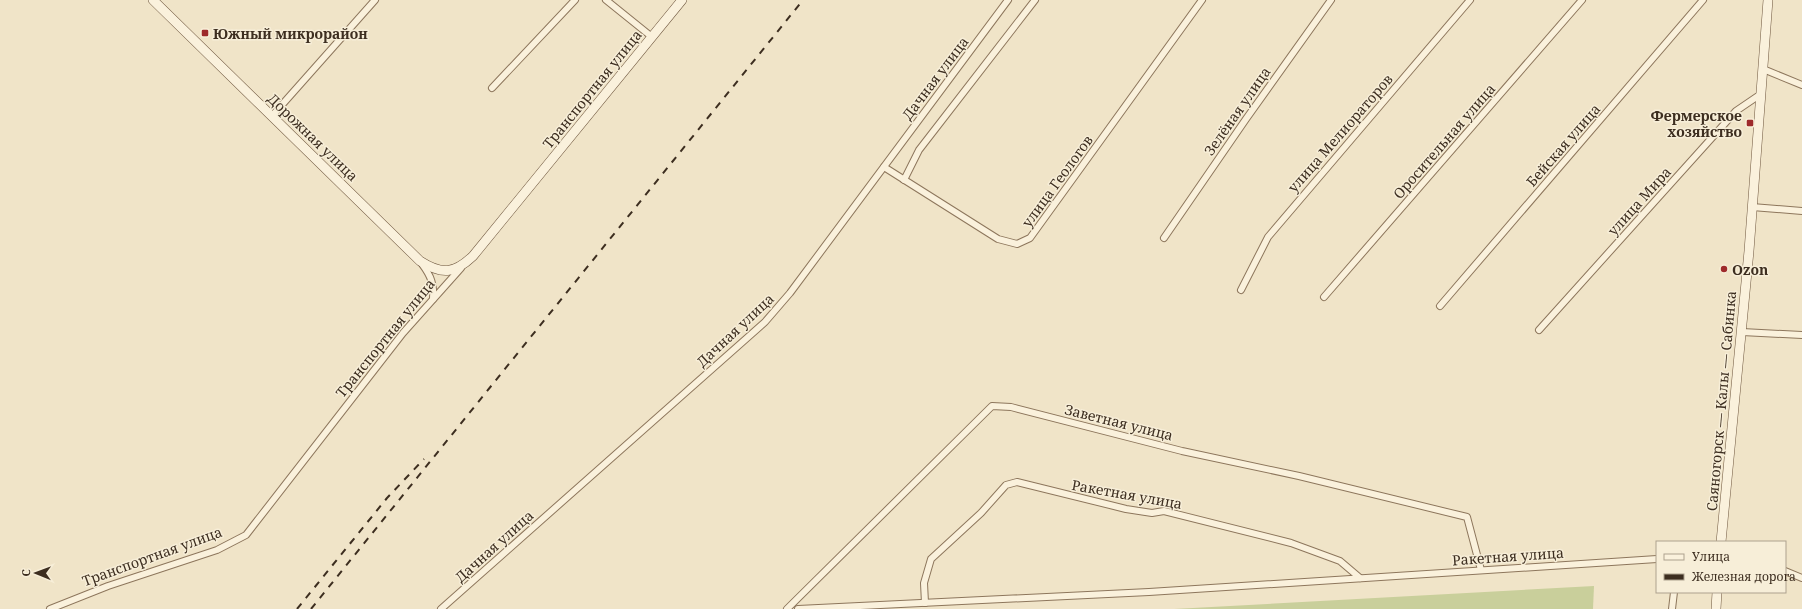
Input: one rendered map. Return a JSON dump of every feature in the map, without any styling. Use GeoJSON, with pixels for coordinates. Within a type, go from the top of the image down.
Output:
{"type":"FeatureCollection","features":[{"type":"Feature","properties":{"kind":"street","name":"Дорожная улица"},"geometry":{"type":"LineString","coordinates":[[153,0],[420,261],[432,269],[443,271],[453,270],[463,266]]}},
{"type":"Feature","properties":{"kind":"street"},"geometry":{"type":"LineString","coordinates":[[272,116],[375,0]]}},
{"type":"Feature","properties":{"kind":"street"},"geometry":{"type":"LineString","coordinates":[[492,88],[575,0]]}},
{"type":"Feature","properties":{"kind":"street"},"geometry":{"type":"LineString","coordinates":[[606,0],[652,37]]}},
{"type":"Feature","properties":{"kind":"street","name":"Транспортная улица"},"geometry":{"type":"LineString","coordinates":[[50,609],[108,586],[217,550],[246,535],[403,333],[478,250],[682,0]]}},
{"type":"Feature","properties":{"kind":"street","name":"Дачная улица"},"geometry":{"type":"LineString","coordinates":[[441,609],[765,322],[790,293],[1008,0]]}},
{"type":"Feature","properties":{"kind":"street"},"geometry":{"type":"LineString","coordinates":[[904,180],[919,150],[1035,0]]}},
{"type":"Feature","properties":{"kind":"street","name":"улица Геологов"},"geometry":{"type":"LineString","coordinates":[[884,167],[998,239],[1017,244],[1030,238],[1202,0]]}},
{"type":"Feature","properties":{"kind":"street","name":"Зелёная улица"},"geometry":{"type":"LineString","coordinates":[[1164,238],[1241,125],[1331,0]]}},
{"type":"Feature","properties":{"kind":"street","name":"улица Мелиораторов"},"geometry":{"type":"LineString","coordinates":[[1241,290],[1268,237],[1470,0]]}},
{"type":"Feature","properties":{"kind":"street","name":"Оросительная улица"},"geometry":{"type":"LineString","coordinates":[[1324,297],[1582,0]]}},
{"type":"Feature","properties":{"kind":"street","name":"Бейская улица"},"geometry":{"type":"LineString","coordinates":[[1440,306],[1703,0]]}},
{"type":"Feature","properties":{"kind":"street","name":"Саяногорск — Калы — Сабинка"},"geometry":{"type":"LineString","coordinates":[[1721,541],[1742,332],[1768,0]]}},
{"type":"Feature","properties":{"kind":"street"},"geometry":{"type":"LineString","coordinates":[[1763,69],[1798,85],[1802,85]]}},
{"type":"Feature","properties":{"kind":"street","name":"улица Мира"},"geometry":{"type":"LineString","coordinates":[[1539,330],[1736,111],[1761,94]]}},
{"type":"Feature","properties":{"kind":"street"},"geometry":{"type":"LineString","coordinates":[[1752,207],[1802,212]]}},
{"type":"Feature","properties":{"kind":"street"},"geometry":{"type":"LineString","coordinates":[[420,261],[432,278],[434,287],[433,299]]}},
{"type":"Feature","properties":{"kind":"street"},"geometry":{"type":"LineString","coordinates":[[1742,332],[1802,335]]}},
{"type":"Feature","properties":{"kind":"street","name":"Заветная улица"},"geometry":{"type":"LineString","coordinates":[[787,609],[992,406],[1011,407],[1174,449],[1299,476],[1467,517],[1481,570]]}},
{"type":"Feature","properties":{"kind":"street","name":"Ракетная улица"},"geometry":{"type":"LineString","coordinates":[[925,603],[924,583],[931,559],[980,513],[1006,485],[1017,482],[1126,508],[1152,513],[1171,513],[1291,543],[1340,561],[1360,578]]}},
{"type":"Feature","properties":{"kind":"street","name":"Ракетная улица"},"geometry":{"type":"LineString","coordinates":[[798,609],[1149,592],[1656,558]]}},
{"type":"Feature","properties":{"kind":"street"},"geometry":{"type":"LineString","coordinates":[[1786,572],[1802,578]]}},
{"type":"Feature","properties":{"kind":"street"},"geometry":{"type":"LineString","coordinates":[[1672,609],[1674,593]]}},
{"type":"Feature","properties":{"kind":"street"},"geometry":{"type":"LineString","coordinates":[[1716,609],[1717,593]]}},
{"type":"Feature","properties":{"kind":"green space"},"geometry":{"type":"Polygon","coordinates":[[[1594,586],[1593,609],[1174,609],[1594,586]]]}},
{"type":"Feature","properties":{"kind":"railway"},"geometry":{"type":"LineString","coordinates":[[311,609],[803,0]]}},
{"type":"Feature","properties":{"kind":"railway"},"geometry":{"type":"LineString","coordinates":[[297,609],[387,498],[424,459]]}},
{"type":"Feature","properties":{"kind":"place","name":"Южный микрорайон"},"geometry":{"type":"Point","coordinates":[205,33]}},
{"type":"Feature","properties":{"kind":"place","name":"Фермерское хозяйство"},"geometry":{"type":"Point","coordinates":[1750,123]}},
{"type":"Feature","properties":{"kind":"place","name":"Ozon"},"geometry":{"type":"Point","coordinates":[1724,269]}}]}
